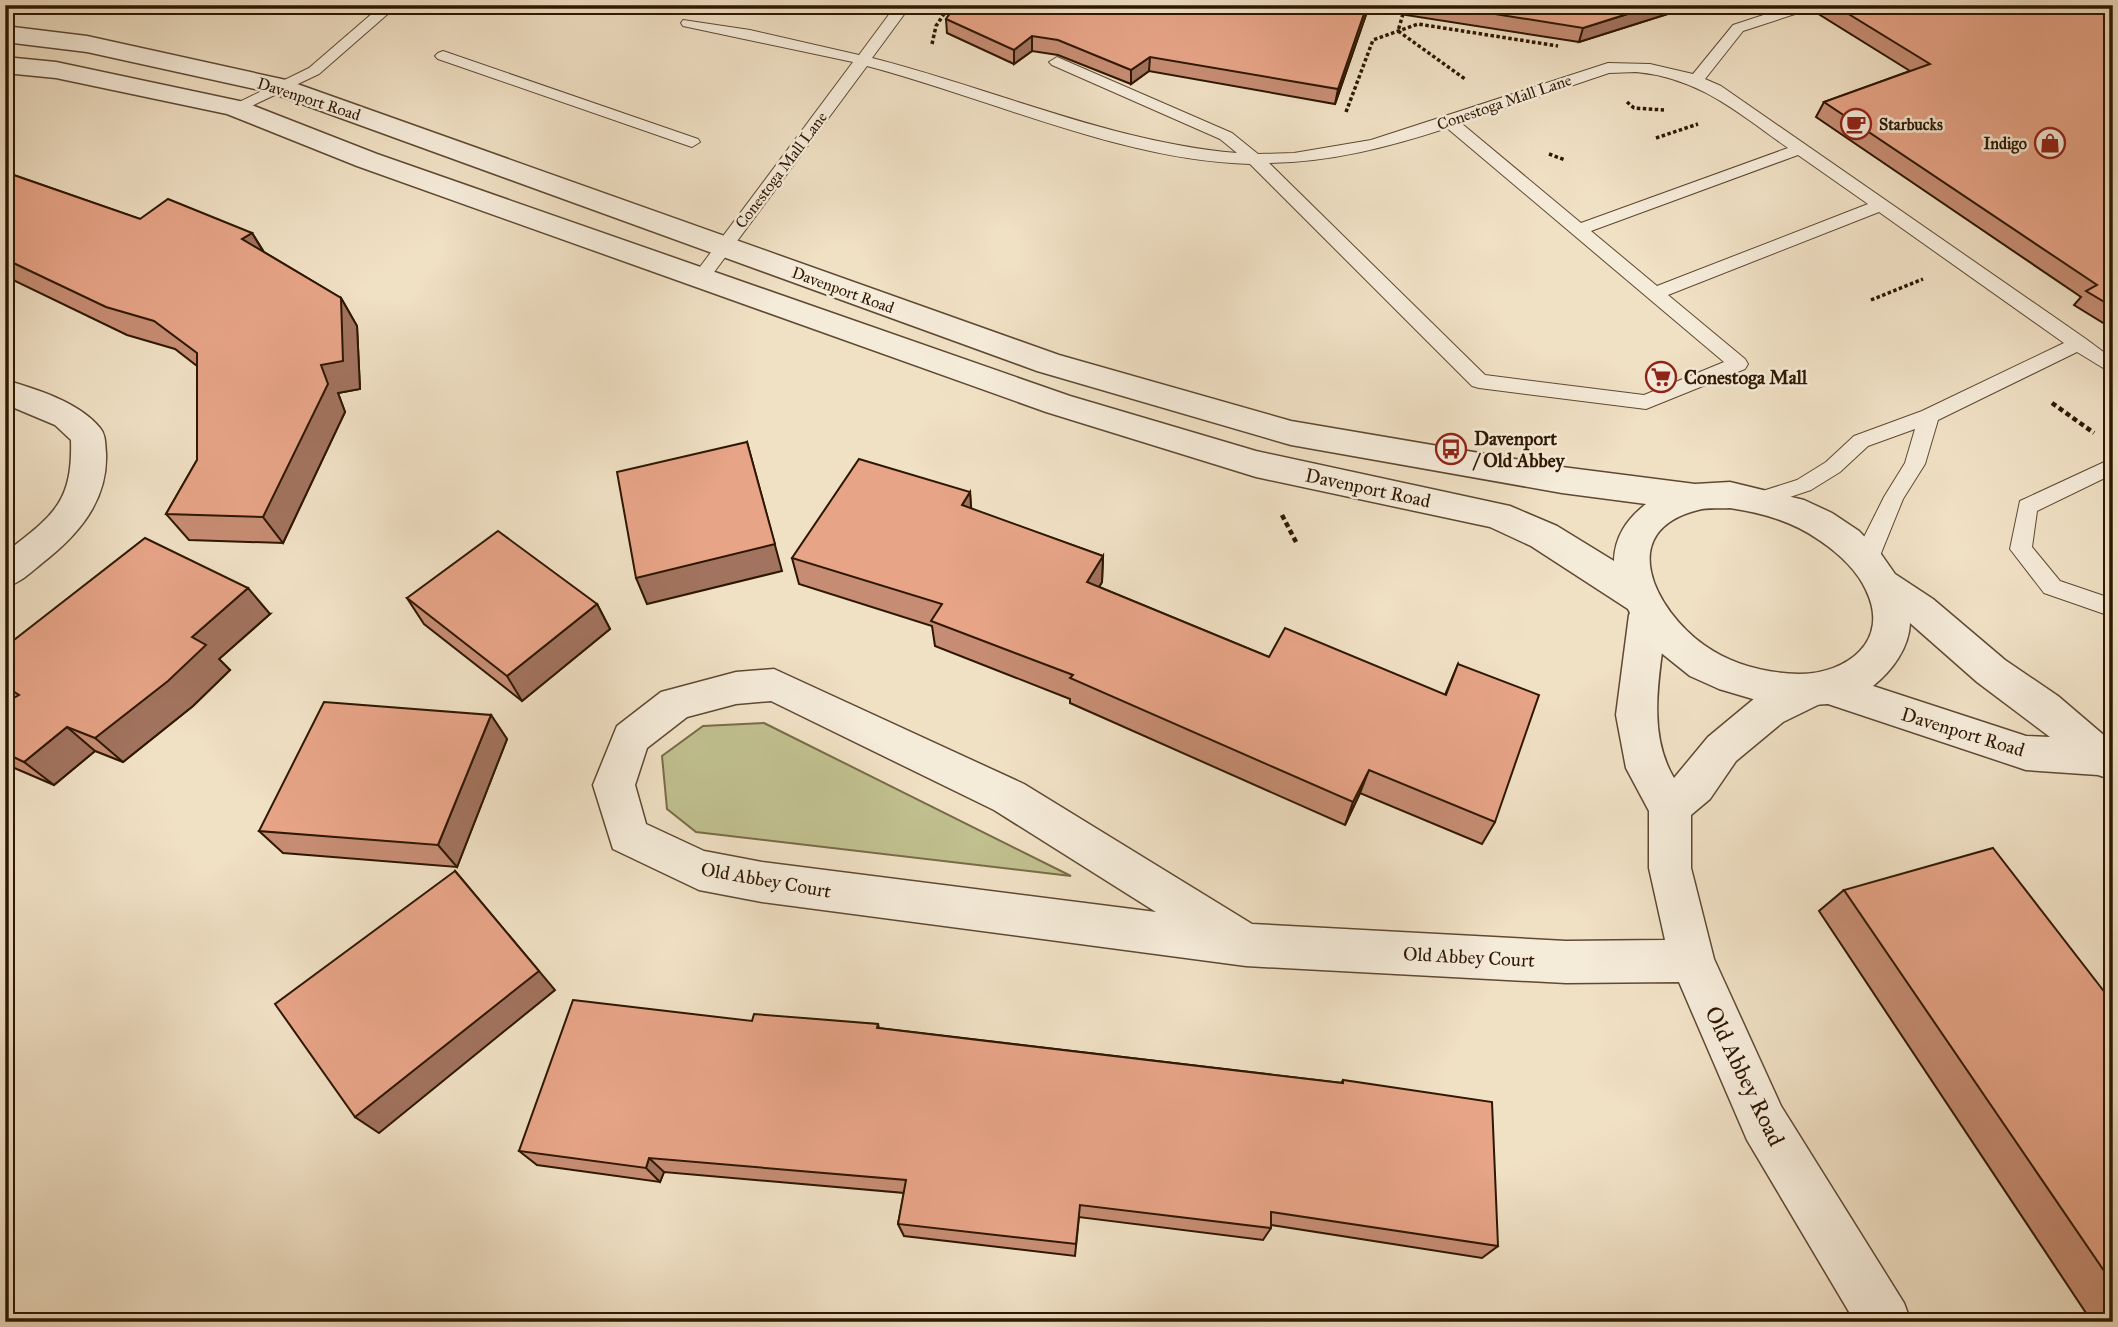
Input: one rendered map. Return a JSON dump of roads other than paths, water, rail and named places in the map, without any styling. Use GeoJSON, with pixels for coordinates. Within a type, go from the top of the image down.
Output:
{"type":"FeatureCollection","features":[{"type":"Feature","properties":{"kind":"street","name":"Davenport Road"},"geometry":{"type":"LineString","coordinates":[[5,34],[87,44],[277,86],[1048,363],[1291,433],[1562,480],[1693,497]]}},
{"type":"Feature","properties":{"kind":"street","name":"Davenport Road"},"geometry":{"type":"LineString","coordinates":[[5,65],[56,70],[235,108],[367,160],[1058,404],[1256,464],[1497,515],[1544,536],[1603,572],[1643,606]]}},
{"type":"Feature","properties":{"kind":"street"},"geometry":{"type":"LineString","coordinates":[[5,391],[67,417],[88,436],[91,461],[86,490],[70,520],[5,573]]}},
{"type":"Feature","properties":{"kind":"street"},"geometry":{"type":"LineString","coordinates":[[1643,606],[1636,715],[1646,768],[1670,808],[1695,786],[1722,749],[1769,710],[1858,677],[1878,659],[1890,637],[1891,611],[1875,573],[1846,541],[1791,508],[1760,499],[1730,495],[1693,497],[1666,508],[1645,523],[1633,545],[1630,571],[1643,606],[1683,649],[1719,672],[1749,683],[1782,690],[1820,689]]}},
{"type":"Feature","properties":{"kind":"street","name":"Davenport Road"},"geometry":{"type":"LineString","coordinates":[[1875,573],[1991,671],[2044,708],[2107,760]]}},
{"type":"Feature","properties":{"kind":"street","name":"Old Abbey Court"},"geometry":{"type":"LineString","coordinates":[[1247,945],[1009,797],[774,685],[736,688],[675,704],[631,738],[614,785],[628,835],[699,870],[762,882],[1247,945],[1566,962],[1692,961]]}},
{"type":"Feature","properties":{"kind":"street","name":"Davenport Road"},"geometry":{"type":"LineString","coordinates":[[1820,689],[2026,753],[2107,760]]}},
{"type":"Feature","properties":{"kind":"street","name":"Old Abbey Road"},"geometry":{"type":"LineString","coordinates":[[1670,808],[1670,868],[1692,961],[1764,1123],[1885,1322]]}},
{"type":"Feature","properties":{"kind":"lane"},"geometry":{"type":"LineString","coordinates":[[235,108],[277,86],[314,71],[391,5]]}},
{"type":"Feature","properties":{"kind":"lane","name":"Conestoga Mall Lane"},"geometry":{"type":"LineString","coordinates":[[700,279],[904,5]]}},
{"type":"Feature","properties":{"kind":"lane"},"geometry":{"type":"LineString","coordinates":[[1696,80],[1738,28],[1793,10]]}},
{"type":"Feature","properties":{"kind":"lane"},"geometry":{"type":"LineString","coordinates":[[688,23],[778,39],[863,61]]}},
{"type":"Feature","properties":{"kind":"lane"},"geometry":{"type":"LineString","coordinates":[[443,56],[692,142]]}},
{"type":"Feature","properties":{"kind":"lane","name":"Conestoga Mall Lane"},"geometry":{"type":"LineString","coordinates":[[863,61],[934,80],[1149,147],[1194,155],[1255,159],[1295,158],[1355,149],[1608,68],[1655,69],[1696,80],[1715,89],[2113,368]]}},
{"type":"Feature","properties":{"kind":"lane"},"geometry":{"type":"LineString","coordinates":[[1057,62],[1226,136],[1255,159],[1479,381],[1646,402],[1738,364],[1449,121]]}},
{"type":"Feature","properties":{"kind":"lane"},"geometry":{"type":"LineString","coordinates":[[1578,230],[1801,149]]}},
{"type":"Feature","properties":{"kind":"lane"},"geometry":{"type":"LineString","coordinates":[[1654,293],[1881,205]]}},
{"type":"Feature","properties":{"kind":"lane"},"geometry":{"type":"LineString","coordinates":[[1760,499],[1804,485],[1833,467],[1861,441],[1929,416],[2078,343]]}},
{"type":"Feature","properties":{"kind":"lane"},"geometry":{"type":"LineString","coordinates":[[1875,573],[1873,541],[1894,497],[1915,464],[1929,416]]}},
{"type":"Feature","properties":{"kind":"lane"},"geometry":{"type":"LineString","coordinates":[[2113,466],[2027,507],[2021,549],[2052,587],[2113,608]]}},
{"type":"Feature","properties":{"kind":"place","name":"Starbucks"},"geometry":{"type":"Point","coordinates":[1856,124]}},
{"type":"Feature","properties":{"kind":"place","name":"Indigo"},"geometry":{"type":"Point","coordinates":[2050,143]}},
{"type":"Feature","properties":{"kind":"place","name":"Conestoga Mall"},"geometry":{"type":"Point","coordinates":[1661,377]}},
{"type":"Feature","properties":{"kind":"place","name":"Davenport / Old Abbey"},"geometry":{"type":"Point","coordinates":[1451,449]}}]}
